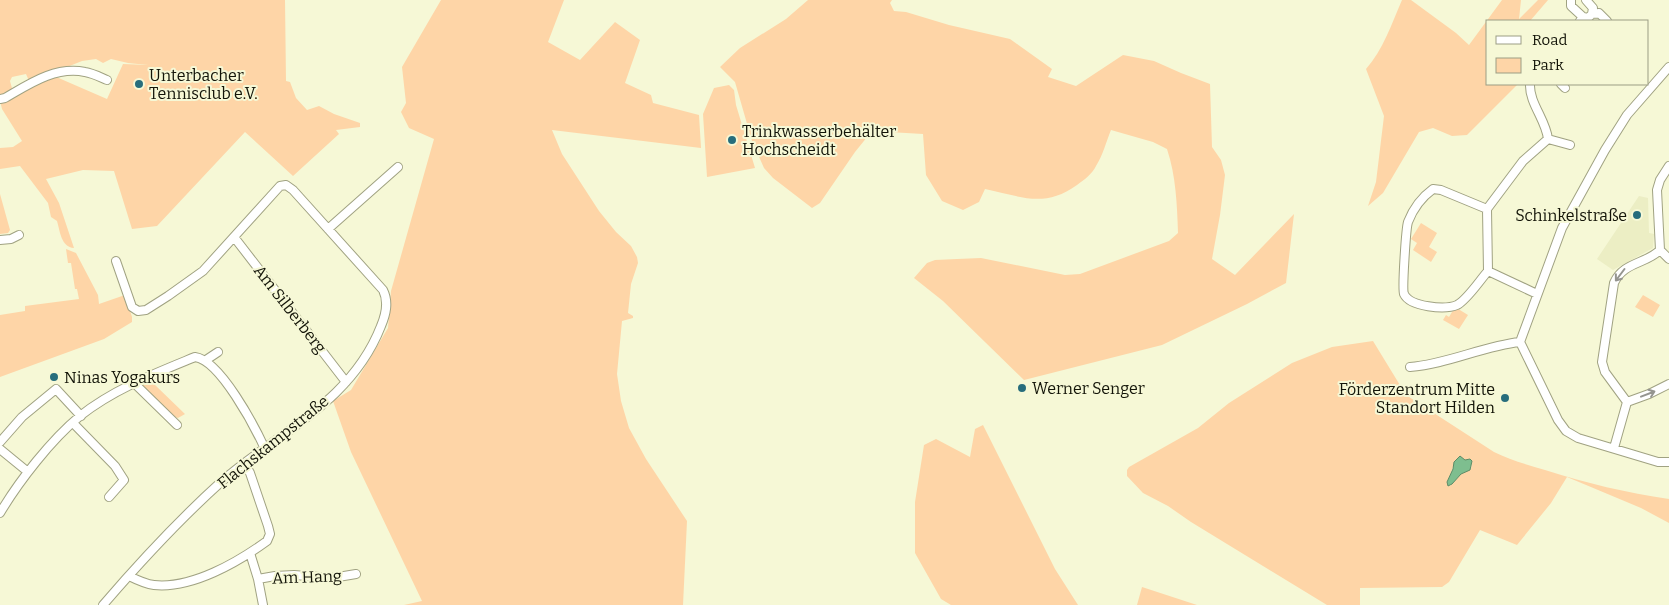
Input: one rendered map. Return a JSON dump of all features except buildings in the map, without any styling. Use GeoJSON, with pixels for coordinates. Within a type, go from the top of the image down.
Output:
{"type":"FeatureCollection","features":[{"type":"Feature","properties":{"kind":"street"},"geometry":{"type":"LineString","coordinates":[[1571,0],[1571,6],[1581,19],[1599,13],[1606,20]]}},
{"type":"Feature","properties":{"kind":"street"},"geometry":{"type":"LineString","coordinates":[[1586,0],[1593,8],[1592,14]]}},
{"type":"Feature","properties":{"kind":"street"},"geometry":{"type":"LineString","coordinates":[[1669,67],[1627,115],[1562,228],[1520,342],[1558,420],[1566,431],[1578,438],[1658,462],[1669,462]]}},
{"type":"Feature","properties":{"kind":"street"},"geometry":{"type":"LineString","coordinates":[[0,98],[5,98],[42,76],[59,73],[86,72],[107,80]]}},
{"type":"Feature","properties":{"kind":"street"},"geometry":{"type":"LineString","coordinates":[[1530,85],[1548,139]]}},
{"type":"Feature","properties":{"kind":"street"},"geometry":{"type":"LineString","coordinates":[[1548,139],[1570,145]]}},
{"type":"Feature","properties":{"kind":"street"},"geometry":{"type":"LineString","coordinates":[[1487,209],[1441,190],[1433,189],[1421,200],[1407,223],[1403,290],[1410,301],[1419,305],[1447,306],[1456,305],[1463,301],[1488,271],[1487,209],[1523,161],[1548,139]]}},
{"type":"Feature","properties":{"kind":"street"},"geometry":{"type":"LineString","coordinates":[[1669,166],[1660,180],[1658,190],[1660,250],[1669,259]]}},
{"type":"Feature","properties":{"kind":"street"},"geometry":{"type":"LineString","coordinates":[[328,229],[398,167]]}},
{"type":"Feature","properties":{"kind":"street","name":"Flachskampstraße"},"geometry":{"type":"LineString","coordinates":[[103,605],[188,514],[223,481],[310,417],[346,382],[372,349],[383,322],[387,303],[383,290],[294,190],[283,184],[203,271],[146,310],[135,310],[116,261]]}},
{"type":"Feature","properties":{"kind":"street"},"geometry":{"type":"LineString","coordinates":[[0,240],[10,239],[18,235]]}},
{"type":"Feature","properties":{"kind":"street","name":"Am Silberberg"},"geometry":{"type":"LineString","coordinates":[[234,237],[346,382]]}},
{"type":"Feature","properties":{"kind":"street"},"geometry":{"type":"LineString","coordinates":[[1627,402],[1605,372],[1602,362],[1614,283],[1619,273],[1625,268],[1654,256],[1660,250]]}},
{"type":"Feature","properties":{"kind":"street"},"geometry":{"type":"LineString","coordinates":[[1488,271],[1537,294]]}},
{"type":"Feature","properties":{"kind":"street"},"geometry":{"type":"LineString","coordinates":[[1410,367],[1427,366],[1493,347],[1520,342]]}},
{"type":"Feature","properties":{"kind":"street"},"geometry":{"type":"LineString","coordinates":[[206,360],[218,352]]}},
{"type":"Feature","properties":{"kind":"street"},"geometry":{"type":"LineString","coordinates":[[0,514],[28,472],[81,416],[134,383],[195,356],[206,360],[230,387],[245,409],[265,450]]}},
{"type":"Feature","properties":{"kind":"street"},"geometry":{"type":"LineString","coordinates":[[134,383],[177,425]]}},
{"type":"Feature","properties":{"kind":"street"},"geometry":{"type":"LineString","coordinates":[[1627,402],[1669,384]]}},
{"type":"Feature","properties":{"kind":"street"},"geometry":{"type":"LineString","coordinates":[[0,442],[22,417],[56,389],[81,416]]}},
{"type":"Feature","properties":{"kind":"street"},"geometry":{"type":"LineString","coordinates":[[1614,448],[1627,402]]}},
{"type":"Feature","properties":{"kind":"street"},"geometry":{"type":"LineString","coordinates":[[73,423],[115,466],[124,480],[109,497]]}},
{"type":"Feature","properties":{"kind":"street"},"geometry":{"type":"LineString","coordinates":[[0,449],[28,472]]}},
{"type":"Feature","properties":{"kind":"street"},"geometry":{"type":"LineString","coordinates":[[129,576],[142,582],[156,585],[176,584],[195,580],[217,572],[267,541],[270,534],[250,473],[245,464]]}},
{"type":"Feature","properties":{"kind":"street"},"geometry":{"type":"LineString","coordinates":[[250,553],[263,605]]}},
{"type":"Feature","properties":{"kind":"street","name":"Am Hang"},"geometry":{"type":"LineString","coordinates":[[258,579],[294,575],[332,578],[356,574]]}},
{"type":"Feature","properties":{"kind":"shaded area","name":"Schinkelstraße"},"geometry":{"type":"Polygon","coordinates":[[[1639,196],[1648,198],[1649,233],[1654,234],[1653,248],[1613,270],[1597,259],[1639,196]]]}},
{"type":"Feature","properties":{"kind":"shaded area"},"geometry":{"type":"Polygon","coordinates":[[[1460,456],[1465,460],[1470,459],[1472,461],[1470,470],[1461,474],[1448,486],[1447,482],[1454,462],[1460,456]]]}},
{"type":"Feature","properties":{"kind":"green space"},"geometry":{"type":"Polygon","coordinates":[[[0,0],[285,0],[286,81],[290,82],[296,98],[307,110],[319,106],[334,114],[360,123],[360,127],[336,130],[339,134],[293,176],[245,132],[157,226],[132,229],[114,171],[83,170],[46,179],[59,203],[74,248],[70,247],[66,245],[62,238],[57,221],[51,217],[48,203],[20,166],[0,169],[0,148],[13,147],[22,141],[2,109],[0,101],[54,76],[107,99],[123,64],[148,65],[111,59],[103,63],[96,59],[82,61],[57,71],[42,73],[29,81],[26,74],[12,77],[10,81],[13,92],[0,96],[0,0]]]}},
{"type":"Feature","properties":{"kind":"green space"},"geometry":{"type":"Polygon","coordinates":[[[441,0],[564,0],[548,42],[580,60],[615,22],[640,40],[625,83],[651,95],[653,103],[699,115],[701,148],[552,130],[562,154],[599,211],[616,232],[631,246],[637,257],[638,263],[631,284],[628,313],[633,318],[622,321],[617,374],[621,401],[629,428],[646,459],[687,521],[683,605],[404,605],[422,601],[351,452],[333,401],[351,390],[388,328],[391,291],[434,139],[409,128],[401,112],[406,103],[402,67],[441,0]]]}},
{"type":"Feature","properties":{"kind":"green space"},"geometry":{"type":"Polygon","coordinates":[[[808,0],[892,0],[890,3],[894,11],[906,12],[949,25],[1010,39],[1052,69],[1048,77],[1076,86],[1123,55],[1154,61],[1210,84],[1212,147],[1221,160],[1225,175],[1212,259],[1235,275],[1294,214],[1286,283],[1162,345],[1024,380],[943,301],[914,278],[927,263],[935,260],[981,258],[1065,275],[1080,274],[1169,241],[1178,233],[1174,180],[1167,149],[1153,142],[1111,130],[1101,157],[1092,172],[1088,177],[1065,192],[1054,197],[1032,199],[985,189],[979,202],[963,210],[942,201],[926,175],[923,134],[872,131],[820,203],[812,208],[773,178],[764,168],[752,141],[735,82],[720,67],[740,48],[786,19],[808,0]]]}},
{"type":"Feature","properties":{"kind":"green space"},"geometry":{"type":"Polygon","coordinates":[[[1402,0],[1411,0],[1456,33],[1469,45],[1486,22],[1486,85],[1517,85],[1467,135],[1452,136],[1433,128],[1419,132],[1383,193],[1368,206],[1376,182],[1384,116],[1366,69],[1372,62],[1391,27],[1402,0]]]}},
{"type":"Feature","properties":{"kind":"green space"},"geometry":{"type":"Polygon","coordinates":[[[1502,0],[1521,0],[1519,19],[1538,0],[1548,0],[1531,20],[1487,20],[1502,0]]]}},
{"type":"Feature","properties":{"kind":"green space"},"geometry":{"type":"Polygon","coordinates":[[[729,85],[734,90],[736,105],[755,168],[707,177],[703,114],[714,88],[729,85]]]}},
{"type":"Feature","properties":{"kind":"green space"},"geometry":{"type":"Polygon","coordinates":[[[0,194],[10,230],[8,233],[0,234],[0,194]]]}},
{"type":"Feature","properties":{"kind":"green space"},"geometry":{"type":"Polygon","coordinates":[[[1421,223],[1437,233],[1429,247],[1437,252],[1431,262],[1413,250],[1417,243],[1411,239],[1421,223]]]}},
{"type":"Feature","properties":{"kind":"green space"},"geometry":{"type":"Polygon","coordinates":[[[66,249],[76,253],[98,295],[99,304],[125,295],[132,322],[104,339],[0,377],[0,315],[25,311],[25,306],[79,299],[77,289],[75,289],[71,263],[68,263],[66,249]]]}},
{"type":"Feature","properties":{"kind":"green space"},"geometry":{"type":"Polygon","coordinates":[[[1643,295],[1660,305],[1653,317],[1635,307],[1643,295]]]}},
{"type":"Feature","properties":{"kind":"green space"},"geometry":{"type":"Polygon","coordinates":[[[1455,307],[1468,315],[1459,329],[1443,320],[1446,315],[1449,317],[1455,307]]]}},
{"type":"Feature","properties":{"kind":"green space"},"geometry":{"type":"Polygon","coordinates":[[[1373,341],[1406,395],[1494,452],[1519,462],[1576,479],[1622,491],[1669,499],[1669,523],[1641,508],[1567,477],[1551,503],[1517,545],[1480,530],[1449,582],[1442,587],[1360,588],[1360,605],[1327,605],[1168,506],[1143,493],[1127,476],[1129,467],[1198,428],[1229,403],[1292,363],[1332,347],[1373,341]],[[1460,457],[1455,462],[1447,482],[1450,486],[1461,474],[1471,469],[1472,461],[1470,459],[1465,460],[1460,457]]]}},
{"type":"Feature","properties":{"kind":"green space"},"geometry":{"type":"Polygon","coordinates":[[[152,379],[155,385],[185,414],[178,418],[169,415],[142,388],[143,383],[152,379]]]}},
{"type":"Feature","properties":{"kind":"green space"},"geometry":{"type":"Polygon","coordinates":[[[983,425],[1055,569],[1078,605],[951,605],[941,599],[915,553],[915,502],[924,445],[936,439],[970,457],[975,429],[983,425]]]}},
{"type":"Feature","properties":{"kind":"green space"},"geometry":{"type":"Polygon","coordinates":[[[1142,587],[1197,605],[1137,605],[1142,587]]]}},
{"type":"Feature","properties":{"kind":"place","name":"Unterbacher Tennisclub e.V."},"geometry":{"type":"Point","coordinates":[139,84]}},
{"type":"Feature","properties":{"kind":"place","name":"Trinkwasserbehälter Hochscheidt"},"geometry":{"type":"Point","coordinates":[732,140]}},
{"type":"Feature","properties":{"kind":"place","name":"Schinkelstraße"},"geometry":{"type":"Point","coordinates":[1637,215]}},
{"type":"Feature","properties":{"kind":"place","name":"Ninas Yogakurs"},"geometry":{"type":"Point","coordinates":[54,377]}},
{"type":"Feature","properties":{"kind":"place","name":"Werner Senger"},"geometry":{"type":"Point","coordinates":[1022,388]}},
{"type":"Feature","properties":{"kind":"place","name":"Förderzentrum Mitte Standort Hilden"},"geometry":{"type":"Point","coordinates":[1505,398]}}]}
